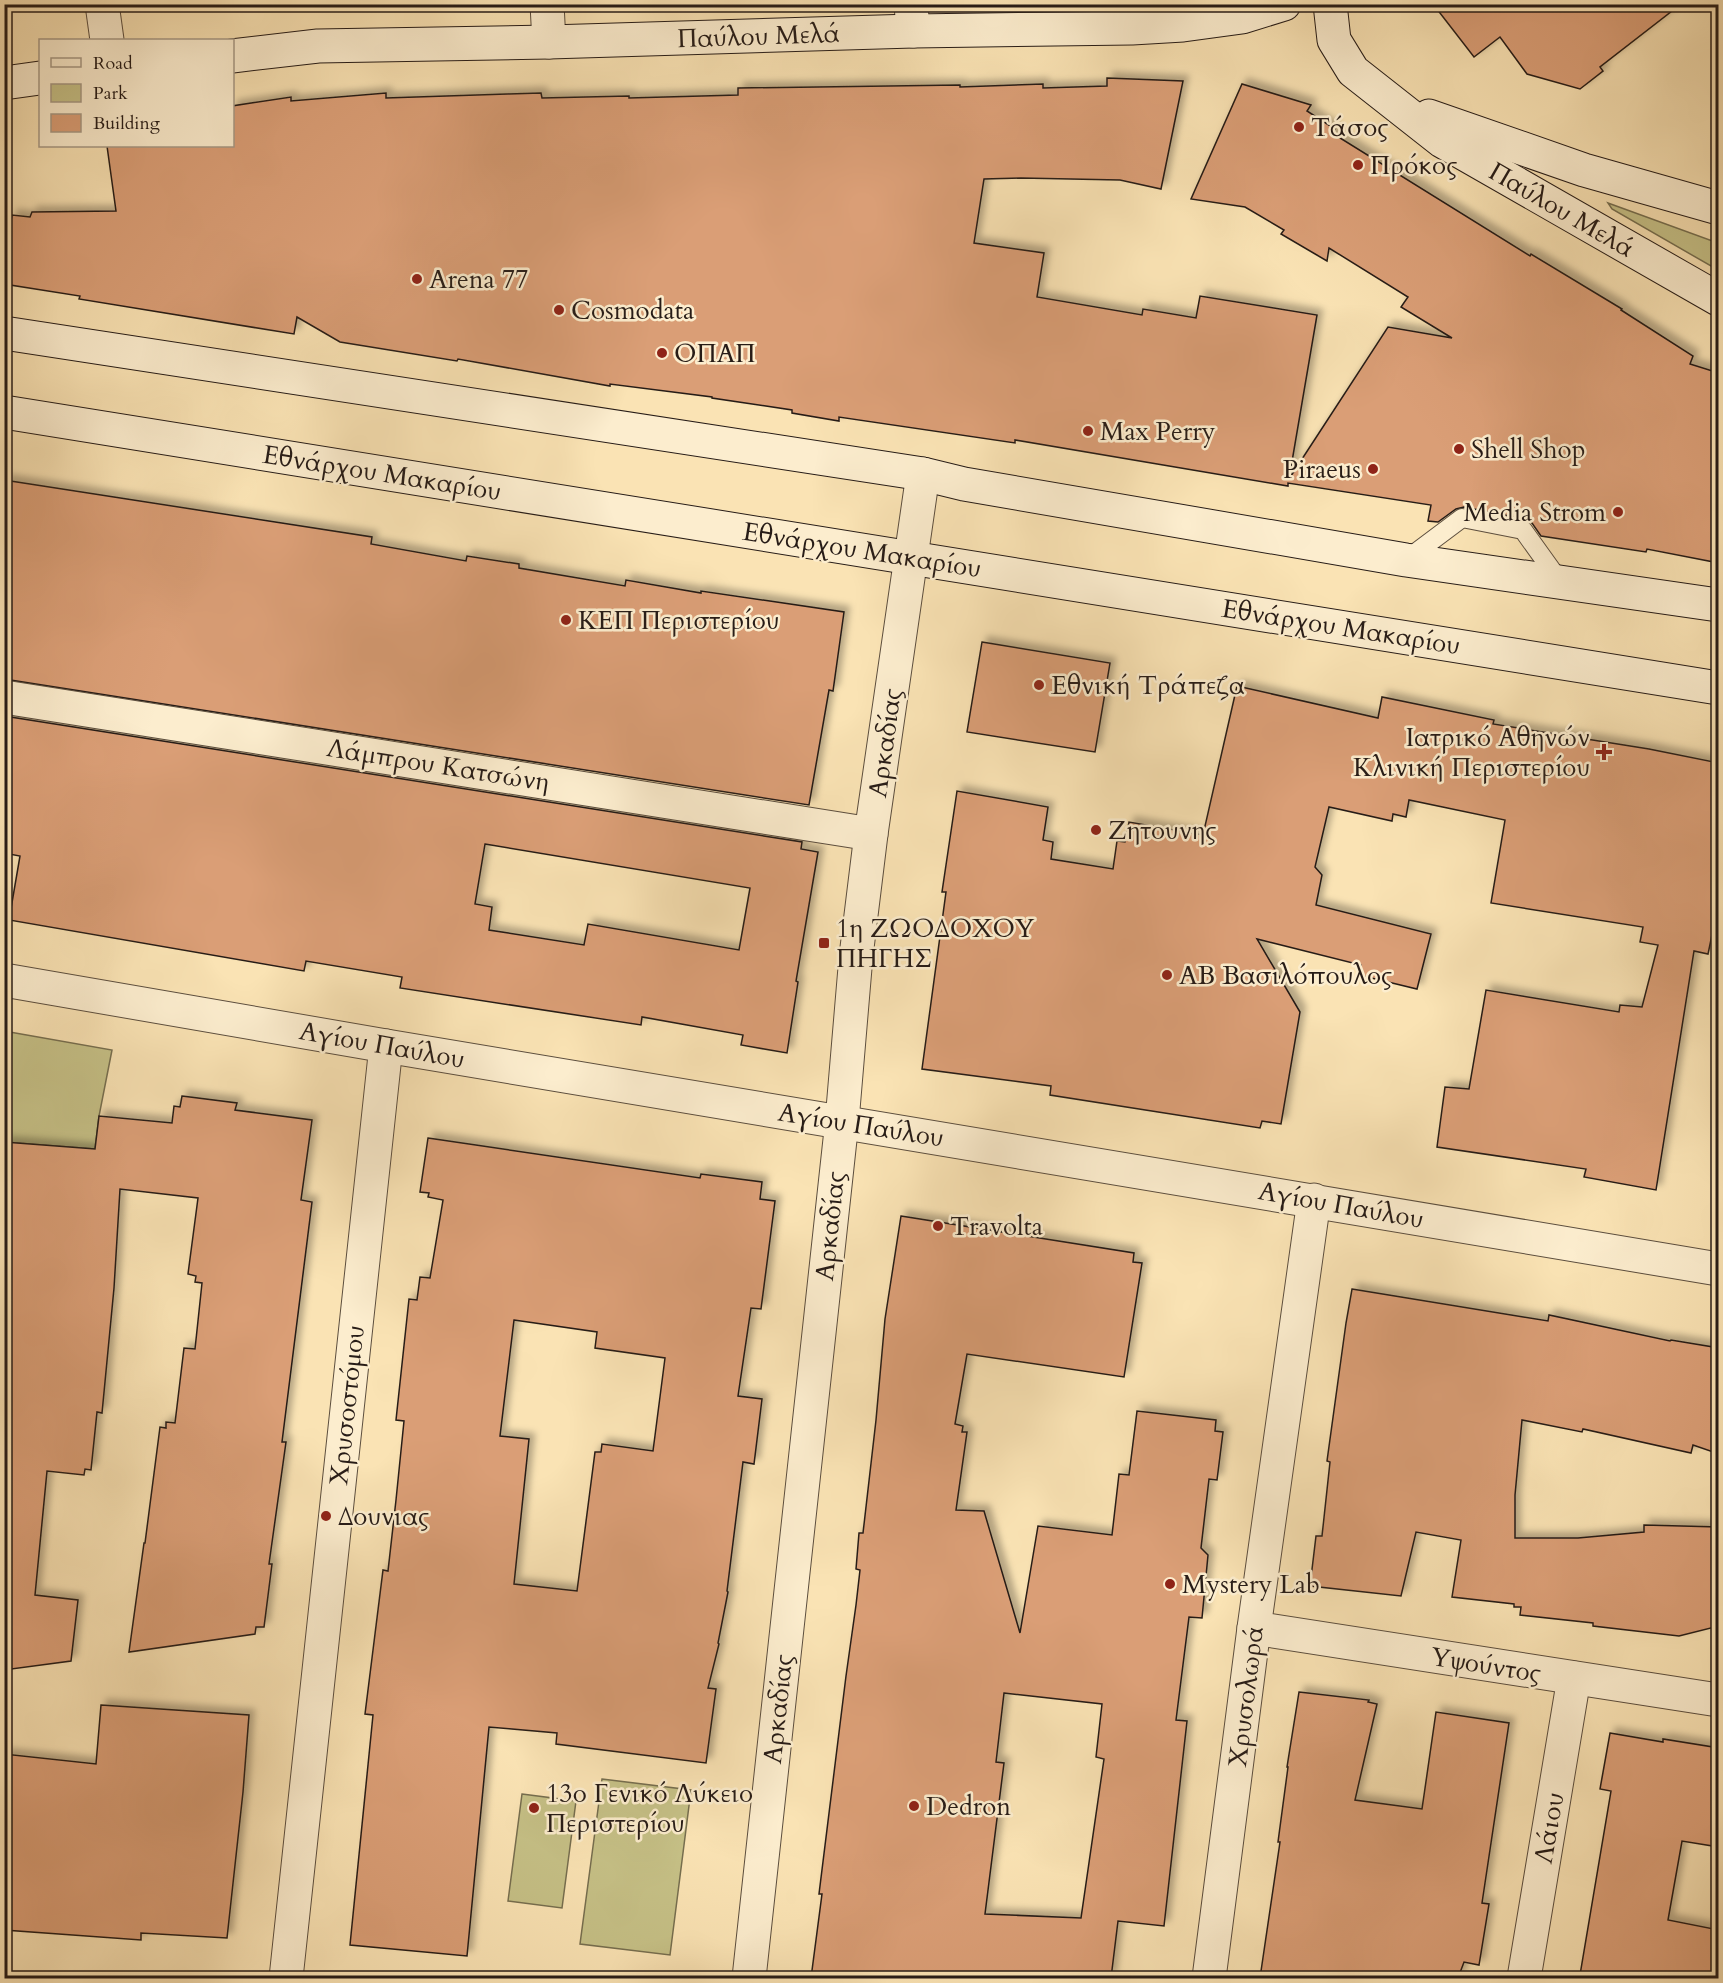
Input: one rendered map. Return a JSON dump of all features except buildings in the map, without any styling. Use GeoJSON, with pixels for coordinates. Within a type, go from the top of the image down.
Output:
{"type":"FeatureCollection","features":[{"type":"Feature","properties":{"kind":"street"},"geometry":{"type":"LineString","coordinates":[[102,4],[107,39]]}},
{"type":"Feature","properties":{"kind":"street"},"geometry":{"type":"LineString","coordinates":[[546,4],[549,42]]}},
{"type":"Feature","properties":{"kind":"street","name":"Παύλου Μελά"},"geometry":{"type":"LineString","coordinates":[[234,56],[318,46],[549,42],[912,18],[1131,16],[1183,25],[1242,17],[1284,4]]}},
{"type":"Feature","properties":{"kind":"street","name":"Παύλου Μελά"},"geometry":{"type":"LineString","coordinates":[[1330,4],[1334,40],[1353,71],[1442,141],[1719,299]]}},
{"type":"Feature","properties":{"kind":"street"},"geometry":{"type":"LineString","coordinates":[[4,83],[39,78]]}},
{"type":"Feature","properties":{"kind":"street"},"geometry":{"type":"LineString","coordinates":[[1393,103],[1584,170],[1719,208]]}},
{"type":"Feature","properties":{"kind":"street"},"geometry":{"type":"LineString","coordinates":[[4,333],[922,474],[964,484],[1406,560],[1719,605]]}},
{"type":"Feature","properties":{"kind":"street","name":"Εθνάρχου Μακαρίου"},"geometry":{"type":"LineString","coordinates":[[4,412],[1719,688]]}},
{"type":"Feature","properties":{"kind":"street","name":"Αρκαδίας"},"geometry":{"type":"LineString","coordinates":[[749,1978],[842,1121],[856,956],[922,474]]}},
{"type":"Feature","properties":{"kind":"street","name":"Λάμπρου Κατσώνη"},"geometry":{"type":"LineString","coordinates":[[4,697],[871,834]]}},
{"type":"Feature","properties":{"kind":"street","name":"Αγίου Παύλου"},"geometry":{"type":"LineString","coordinates":[[4,980],[1719,1269]]}},
{"type":"Feature","properties":{"kind":"street","name":"Χρυσοστόμου"},"geometry":{"type":"LineString","coordinates":[[286,1978],[386,1046]]}},
{"type":"Feature","properties":{"kind":"street","name":"Χρυσολωρά"},"geometry":{"type":"LineString","coordinates":[[1209,1978],[1254,1628],[1314,1200]]}},
{"type":"Feature","properties":{"kind":"street","name":"Υψούντος"},"geometry":{"type":"LineString","coordinates":[[1254,1628],[1719,1700]]}},
{"type":"Feature","properties":{"kind":"street","name":"Λάιου"},"geometry":{"type":"LineString","coordinates":[[1524,1978],[1575,1678]]}},
{"type":"Feature","properties":{"kind":"lane"},"geometry":{"type":"LineString","coordinates":[[1406,560],[1462,518],[1523,530],[1562,583]]}},
{"type":"Feature","properties":{"kind":"green space"},"geometry":{"type":"Polygon","coordinates":[[[1608,203],[1718,243],[1718,270],[1612,209],[1608,203]]]}},
{"type":"Feature","properties":{"kind":"green space"},"geometry":{"type":"Polygon","coordinates":[[[4,1031],[112,1050],[95,1149],[5,1142],[4,1031]]]}},
{"type":"Feature","properties":{"kind":"green space"},"geometry":{"type":"Polygon","coordinates":[[[602,1779],[691,1790],[670,1955],[580,1944],[602,1779]]]}},
{"type":"Feature","properties":{"kind":"green space"},"geometry":{"type":"Polygon","coordinates":[[[522,1794],[576,1801],[562,1908],[508,1901],[522,1794]]]}},
{"type":"Feature","properties":{"kind":"place","name":"Τάσος"},"geometry":{"type":"Point","coordinates":[1299,127]}},
{"type":"Feature","properties":{"kind":"place","name":"Πρόκος"},"geometry":{"type":"Point","coordinates":[1358,165]}},
{"type":"Feature","properties":{"kind":"place","name":"Arena 77"},"geometry":{"type":"Point","coordinates":[417,279]}},
{"type":"Feature","properties":{"kind":"place","name":"Cosmodata"},"geometry":{"type":"Point","coordinates":[559,310]}},
{"type":"Feature","properties":{"kind":"place","name":"ΟΠΑΠ"},"geometry":{"type":"Point","coordinates":[662,353]}},
{"type":"Feature","properties":{"kind":"place","name":"Max Perry"},"geometry":{"type":"Point","coordinates":[1088,431]}},
{"type":"Feature","properties":{"kind":"place","name":"Shell Shop"},"geometry":{"type":"Point","coordinates":[1459,449]}},
{"type":"Feature","properties":{"kind":"place","name":"Piraeus"},"geometry":{"type":"Point","coordinates":[1373,469]}},
{"type":"Feature","properties":{"kind":"place","name":"Media Strom"},"geometry":{"type":"Point","coordinates":[1618,512]}},
{"type":"Feature","properties":{"kind":"place","name":"ΚΕΠ Περιστερίου"},"geometry":{"type":"Point","coordinates":[566,620]}},
{"type":"Feature","properties":{"kind":"place","name":"Εθνική Τράπεζα"},"geometry":{"type":"Point","coordinates":[1039,685]}},
{"type":"Feature","properties":{"kind":"place","name":"Ιατρικό Αθηνών Κλινική Περιστερίου"},"geometry":{"type":"Point","coordinates":[1604,752]}},
{"type":"Feature","properties":{"kind":"place","name":"Ζητουνης"},"geometry":{"type":"Point","coordinates":[1096,830]}},
{"type":"Feature","properties":{"kind":"place","name":"1η ΖΩΟΔΟΧΟΥ ΠΗΓΗΣ"},"geometry":{"type":"Point","coordinates":[824,943]}},
{"type":"Feature","properties":{"kind":"place","name":"ΑΒ Βασιλόπουλος"},"geometry":{"type":"Point","coordinates":[1167,975]}},
{"type":"Feature","properties":{"kind":"place","name":"Travolta"},"geometry":{"type":"Point","coordinates":[938,1226]}},
{"type":"Feature","properties":{"kind":"place","name":"Δουνιας"},"geometry":{"type":"Point","coordinates":[326,1516]}},
{"type":"Feature","properties":{"kind":"place","name":"Mystery Lab"},"geometry":{"type":"Point","coordinates":[1170,1584]}},
{"type":"Feature","properties":{"kind":"place","name":"Dedron"},"geometry":{"type":"Point","coordinates":[914,1806]}},
{"type":"Feature","properties":{"kind":"place","name":"13ο Γενικό Λύκειο Περιστερίου"},"geometry":{"type":"Point","coordinates":[534,1808]}}]}
